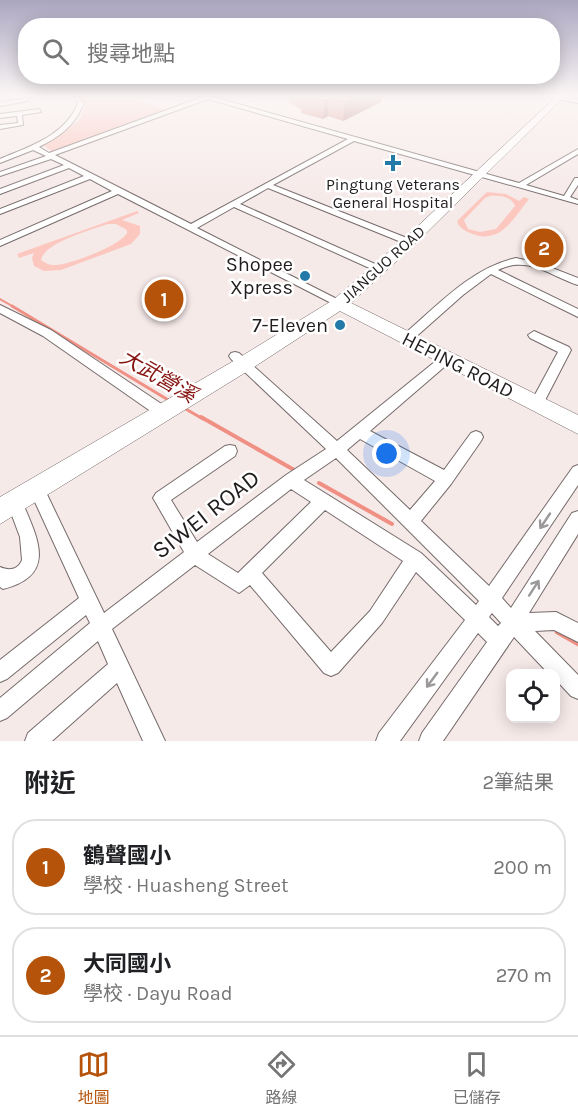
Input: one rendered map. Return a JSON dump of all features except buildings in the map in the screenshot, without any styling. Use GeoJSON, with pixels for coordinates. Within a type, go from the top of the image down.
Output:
{"type":"FeatureCollection","features":[{"type":"Feature","properties":{"kind":"main road","name":"JIANGUO ROAD"},"geometry":{"type":"LineString","coordinates":[[8,507],[173,408],[240,360],[339,304],[409,242],[522,131]]}},
{"type":"Feature","properties":{"kind":"main road","name":"HEPING ROAD"},"geometry":{"type":"LineString","coordinates":[[339,304],[578,425]]}},
{"type":"Feature","properties":{"kind":"street"},"geometry":{"type":"LineString","coordinates":[[0,160],[33,147],[62,131]]}},
{"type":"Feature","properties":{"kind":"street"},"geometry":{"type":"LineString","coordinates":[[0,174],[120,131]]}},
{"type":"Feature","properties":{"kind":"street"},"geometry":{"type":"LineString","coordinates":[[323,131],[578,202]]}},
{"type":"Feature","properties":{"kind":"street"},"geometry":{"type":"LineString","coordinates":[[192,227],[352,139]]}},
{"type":"Feature","properties":{"kind":"street"},"geometry":{"type":"LineString","coordinates":[[33,147],[339,304]]}},
{"type":"Feature","properties":{"kind":"street"},"geometry":{"type":"LineString","coordinates":[[519,186],[578,151]]}},
{"type":"Feature","properties":{"kind":"street"},"geometry":{"type":"LineString","coordinates":[[0,192],[71,165]]}},
{"type":"Feature","properties":{"kind":"street"},"geometry":{"type":"LineString","coordinates":[[0,212],[91,176]]}},
{"type":"Feature","properties":{"kind":"street"},"geometry":{"type":"LineString","coordinates":[[565,199],[578,182]]}},
{"type":"Feature","properties":{"kind":"street"},"geometry":{"type":"LineString","coordinates":[[268,186],[409,242]]}},
{"type":"Feature","properties":{"kind":"street"},"geometry":{"type":"LineString","coordinates":[[0,243],[120,190]]}},
{"type":"Feature","properties":{"kind":"street"},"geometry":{"type":"LineString","coordinates":[[234,204],[379,269]]}},
{"type":"Feature","properties":{"kind":"street"},"geometry":{"type":"LineString","coordinates":[[406,339],[490,270],[517,261],[578,282]]}},
{"type":"Feature","properties":{"kind":"street"},"geometry":{"type":"LineString","coordinates":[[490,270],[578,313]]}},
{"type":"Feature","properties":{"kind":"street"},"geometry":{"type":"LineString","coordinates":[[0,309],[47,333],[173,408]]}},
{"type":"Feature","properties":{"kind":"street"},"geometry":{"type":"LineString","coordinates":[[534,334],[565,350],[536,404]]}},
{"type":"Feature","properties":{"kind":"street","name":"SIWEI ROAD"},"geometry":{"type":"LineString","coordinates":[[0,711],[100,627],[298,476],[360,432],[446,359]]}},
{"type":"Feature","properties":{"kind":"street"},"geometry":{"type":"LineString","coordinates":[[240,360],[337,450],[491,600],[578,689]]}},
{"type":"Feature","properties":{"kind":"street"},"geometry":{"type":"LineString","coordinates":[[360,432],[446,479]]}},
{"type":"Feature","properties":{"kind":"street"},"geometry":{"type":"LineString","coordinates":[[410,522],[446,479],[476,437]]}},
{"type":"Feature","properties":{"kind":"street"},"geometry":{"type":"LineString","coordinates":[[230,451],[161,498],[195,555],[239,584],[324,500]]}},
{"type":"Feature","properties":{"kind":"street"},"geometry":{"type":"LineString","coordinates":[[387,741],[491,600],[578,472]]}},
{"type":"Feature","properties":{"kind":"street"},"geometry":{"type":"LineString","coordinates":[[298,476],[324,500],[415,559],[499,640]]}},
{"type":"Feature","properties":{"kind":"street"},"geometry":{"type":"LineString","coordinates":[[37,489],[154,741]]}},
{"type":"Feature","properties":{"kind":"street"},"geometry":{"type":"LineString","coordinates":[[0,576],[3,580],[11,579],[25,572],[31,563],[33,554],[8,507]]}},
{"type":"Feature","properties":{"kind":"street"},"geometry":{"type":"LineString","coordinates":[[430,741],[512,623],[578,519]]}},
{"type":"Feature","properties":{"kind":"street"},"geometry":{"type":"LineString","coordinates":[[251,573],[331,666],[376,617],[415,559]]}},
{"type":"Feature","properties":{"kind":"street"},"geometry":{"type":"LineString","coordinates":[[0,672],[89,601]]}},
{"type":"Feature","properties":{"kind":"street"},"geometry":{"type":"LineString","coordinates":[[512,623],[556,621],[578,633]]}},
{"type":"Feature","properties":{"kind":"street"},"geometry":{"type":"LineString","coordinates":[[36,741],[119,668]]}},
{"type":"Feature","properties":{"kind":"shaded area"},"geometry":{"type":"Polygon","coordinates":[[[64,131],[116,131],[54,153],[42,144],[64,131]]]}},
{"type":"Feature","properties":{"kind":"shaded area"},"geometry":{"type":"Polygon","coordinates":[[[487,192],[506,194],[519,201],[524,197],[529,199],[505,228],[490,236],[470,233],[460,227],[457,221],[487,192]],[[490,196],[485,198],[464,220],[468,229],[480,232],[496,229],[515,206],[508,198],[490,196]]]}},
{"type":"Feature","properties":{"kind":"shaded area"},"geometry":{"type":"Polygon","coordinates":[[[137,211],[139,213],[122,220],[140,226],[140,234],[131,244],[61,270],[44,271],[34,266],[32,258],[34,253],[19,258],[17,254],[137,211]],[[108,224],[59,242],[44,254],[41,260],[50,265],[61,264],[105,249],[127,233],[127,230],[116,224],[108,224]]]}},
{"type":"Feature","properties":{"kind":"waterway","name":"大武營溪"},"geometry":{"type":"LineString","coordinates":[[0,299],[14,307]]}},
{"type":"Feature","properties":{"kind":"waterway","name":"大武營溪"},"geometry":{"type":"LineString","coordinates":[[12,306],[170,401]]}},
{"type":"Feature","properties":{"kind":"waterway","name":"大武營溪"},"geometry":{"type":"LineString","coordinates":[[184,408],[203,419]]}},
{"type":"Feature","properties":{"kind":"waterway","name":"大武營溪"},"geometry":{"type":"LineString","coordinates":[[201,417],[296,471]]}},
{"type":"Feature","properties":{"kind":"waterway","name":"大武營溪"},"geometry":{"type":"LineString","coordinates":[[319,483],[392,524]]}},
{"type":"Feature","properties":{"kind":"waterway","name":"大武營溪"},"geometry":{"type":"LineString","coordinates":[[557,632],[578,644]]}},
{"type":"Feature","properties":{"kind":"place","name":"Pingtung Veterans General Hospital"},"geometry":{"type":"Point","coordinates":[393,163]}},
{"type":"Feature","properties":{"kind":"place","name":"大同國小"},"geometry":{"type":"Point","coordinates":[544,248]}},
{"type":"Feature","properties":{"kind":"place","name":"Shopee Xpress"},"geometry":{"type":"Point","coordinates":[305,276]}},
{"type":"Feature","properties":{"kind":"place","name":"鶴聲國小"},"geometry":{"type":"Point","coordinates":[164,299]}},
{"type":"Feature","properties":{"kind":"place","name":"7-Eleven"},"geometry":{"type":"Point","coordinates":[340,325]}}]}
